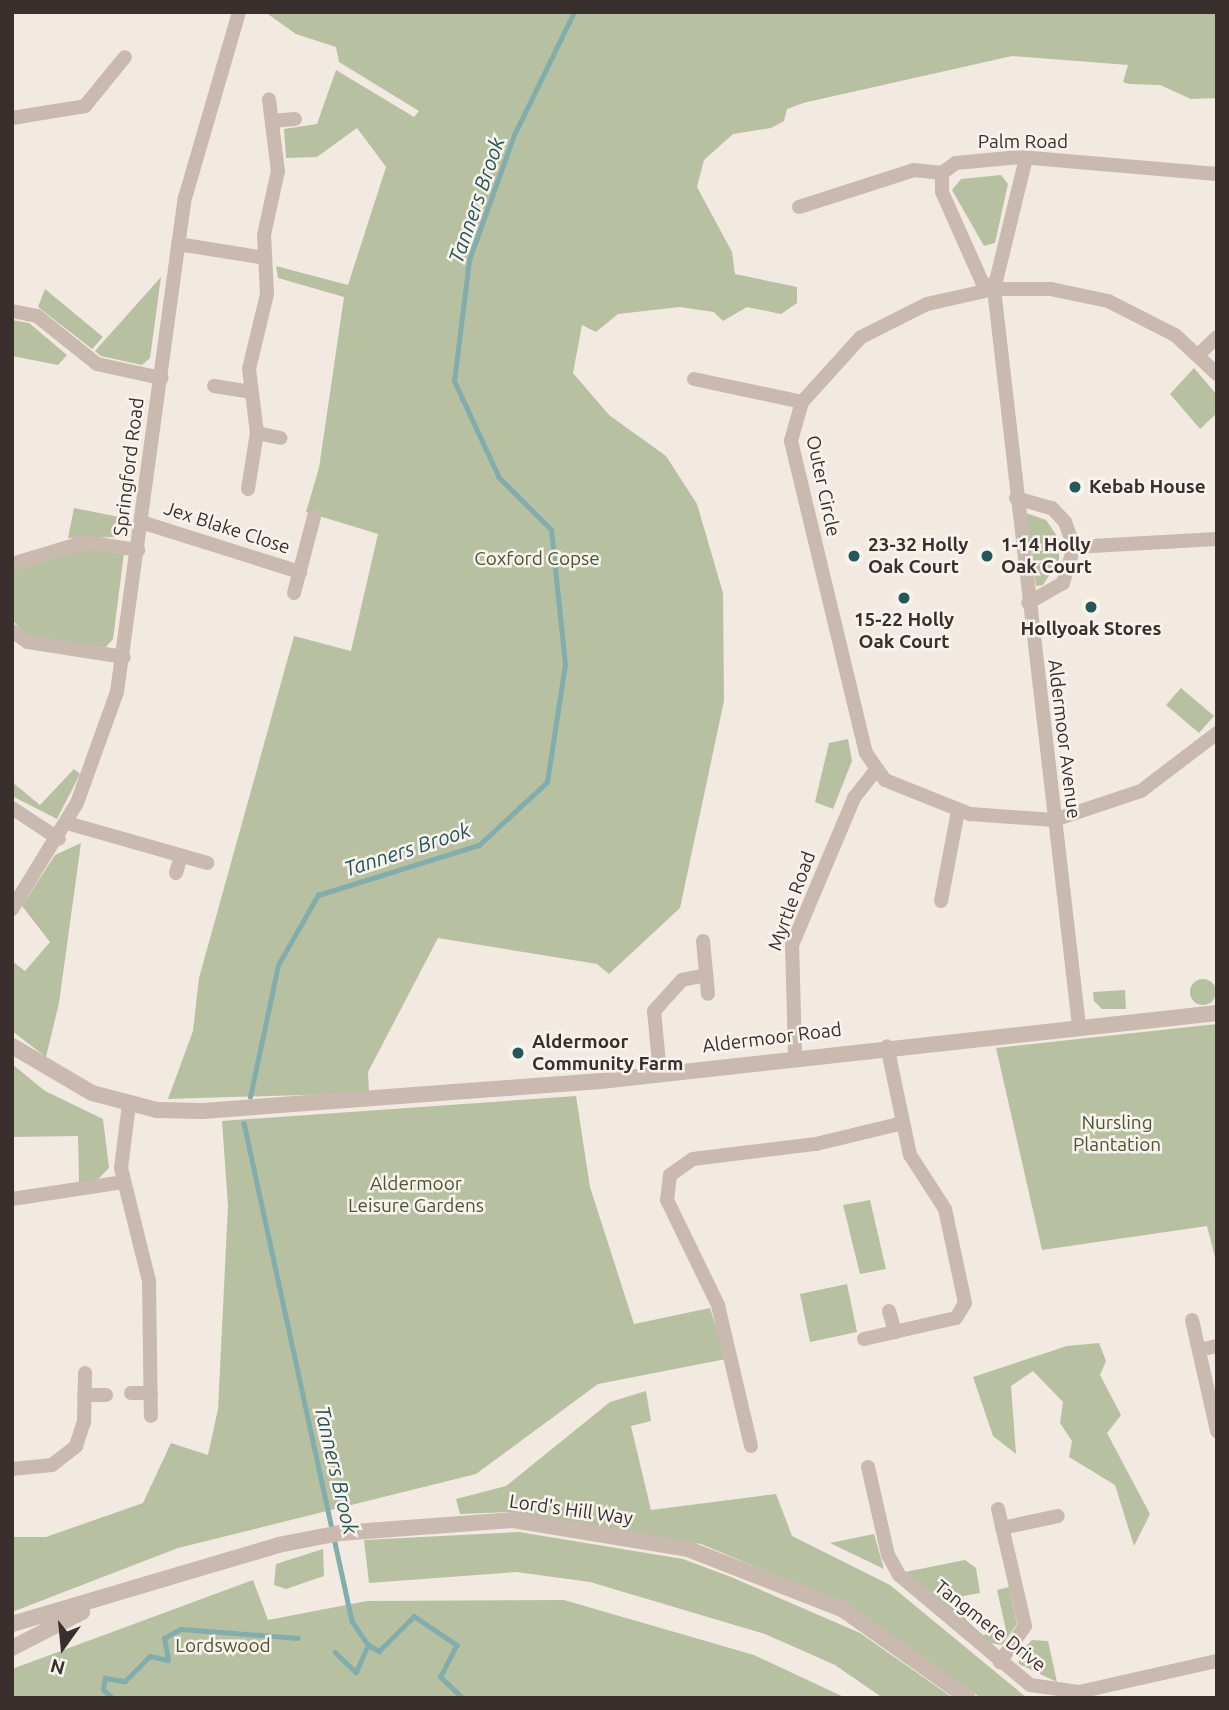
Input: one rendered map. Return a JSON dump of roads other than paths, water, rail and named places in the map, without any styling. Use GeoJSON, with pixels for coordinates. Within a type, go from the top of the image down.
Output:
{"type":"FeatureCollection","features":[{"type":"Feature","properties":{"kind":"street","name":"Springford Road"},"geometry":{"type":"LineString","coordinates":[[12,909],[67,823],[103,741],[124,657],[178,244],[190,176],[239,12]]}},
{"type":"Feature","properties":{"kind":"street"},"geometry":{"type":"LineString","coordinates":[[12,118],[85,106],[125,57]]}},
{"type":"Feature","properties":{"kind":"street"},"geometry":{"type":"LineString","coordinates":[[248,489],[257,433],[250,392],[267,294],[265,258],[278,171],[269,100]]}},
{"type":"Feature","properties":{"kind":"street"},"geometry":{"type":"LineString","coordinates":[[272,121],[295,119]]}},
{"type":"Feature","properties":{"kind":"street","name":"Palm Road"},"geometry":{"type":"LineString","coordinates":[[799,208],[914,170],[942,173],[956,163],[1026,158],[1217,174]]}},
{"type":"Feature","properties":{"kind":"street","name":"Aldermoor Avenue"},"geometry":{"type":"LineString","coordinates":[[1026,158],[994,289],[1028,603],[1079,1026]]}},
{"type":"Feature","properties":{"kind":"street"},"geometry":{"type":"LineString","coordinates":[[942,173],[942,192],[982,282],[994,289]]}},
{"type":"Feature","properties":{"kind":"street"},"geometry":{"type":"LineString","coordinates":[[178,244],[265,258]]}},
{"type":"Feature","properties":{"kind":"street","name":"Outer Circle"},"geometry":{"type":"LineString","coordinates":[[875,771],[793,450],[791,430],[802,402],[849,347],[875,329],[927,304],[994,289],[1041,288],[1108,301],[1199,354],[1217,374]]}},
{"type":"Feature","properties":{"kind":"street"},"geometry":{"type":"LineString","coordinates":[[12,311],[37,316],[97,364],[161,378]]}},
{"type":"Feature","properties":{"kind":"street"},"geometry":{"type":"LineString","coordinates":[[1199,354],[1217,337]]}},
{"type":"Feature","properties":{"kind":"street"},"geometry":{"type":"LineString","coordinates":[[694,379],[802,402]]}},
{"type":"Feature","properties":{"kind":"street"},"geometry":{"type":"LineString","coordinates":[[214,386],[250,392]]}},
{"type":"Feature","properties":{"kind":"street"},"geometry":{"type":"LineString","coordinates":[[257,433],[280,438]]}},
{"type":"Feature","properties":{"kind":"street"},"geometry":{"type":"LineString","coordinates":[[1016,498],[1052,508],[1065,522],[1074,547],[1063,583],[1028,603]]}},
{"type":"Feature","properties":{"kind":"street","name":"Jex Blake Close"},"geometry":{"type":"LineString","coordinates":[[294,593],[314,517]]}},
{"type":"Feature","properties":{"kind":"street","name":"Jex Blake Close"},"geometry":{"type":"LineString","coordinates":[[141,522],[300,572]]}},
{"type":"Feature","properties":{"kind":"street"},"geometry":{"type":"LineString","coordinates":[[1074,547],[1217,539]]}},
{"type":"Feature","properties":{"kind":"street"},"geometry":{"type":"LineString","coordinates":[[12,564],[85,542],[138,550]]}},
{"type":"Feature","properties":{"kind":"street"},"geometry":{"type":"LineString","coordinates":[[12,631],[28,642],[124,657]]}},
{"type":"Feature","properties":{"kind":"street"},"geometry":{"type":"LineString","coordinates":[[875,771],[910,794],[958,811],[1055,820],[1141,791],[1215,738]]}},
{"type":"Feature","properties":{"kind":"street","name":"Myrtle Road"},"geometry":{"type":"LineString","coordinates":[[795,1056],[792,945],[854,798],[875,771]]}},
{"type":"Feature","properties":{"kind":"street"},"geometry":{"type":"LineString","coordinates":[[12,808],[58,839]]}},
{"type":"Feature","properties":{"kind":"street"},"geometry":{"type":"LineString","coordinates":[[940,901],[958,811]]}},
{"type":"Feature","properties":{"kind":"street"},"geometry":{"type":"LineString","coordinates":[[67,823],[206,863]]}},
{"type":"Feature","properties":{"kind":"street"},"geometry":{"type":"LineString","coordinates":[[176,873],[181,856]]}},
{"type":"Feature","properties":{"kind":"street"},"geometry":{"type":"LineString","coordinates":[[703,941],[708,994]]}},
{"type":"Feature","properties":{"kind":"street"},"geometry":{"type":"LineString","coordinates":[[660,1074],[654,1011],[682,980],[706,975]]}},
{"type":"Feature","properties":{"kind":"street","name":"Aldermoor Road"},"geometry":{"type":"LineString","coordinates":[[12,1046],[58,1078],[129,1104],[202,1111],[282,1109],[660,1074],[795,1056],[1217,1013]]}},
{"type":"Feature","properties":{"kind":"street"},"geometry":{"type":"LineString","coordinates":[[864,1339],[956,1318],[965,1303],[945,1209],[914,1166],[887,1046]]}},
{"type":"Feature","properties":{"kind":"street"},"geometry":{"type":"LineString","coordinates":[[129,1104],[123,1182],[147,1269],[150,1416]]}},
{"type":"Feature","properties":{"kind":"street"},"geometry":{"type":"LineString","coordinates":[[751,1447],[718,1305],[692,1262],[667,1200],[670,1175],[693,1159],[816,1144],[903,1124]]}},
{"type":"Feature","properties":{"kind":"street"},"geometry":{"type":"LineString","coordinates":[[12,1199],[123,1182]]}},
{"type":"Feature","properties":{"kind":"street"},"geometry":{"type":"LineString","coordinates":[[889,1311],[895,1332]]}},
{"type":"Feature","properties":{"kind":"street"},"geometry":{"type":"LineString","coordinates":[[1192,1320],[1217,1431]]}},
{"type":"Feature","properties":{"kind":"street"},"geometry":{"type":"LineString","coordinates":[[1199,1350],[1217,1346]]}},
{"type":"Feature","properties":{"kind":"street"},"geometry":{"type":"LineString","coordinates":[[12,1469],[42,1468],[71,1452],[83,1429],[85,1373]]}},
{"type":"Feature","properties":{"kind":"street"},"geometry":{"type":"LineString","coordinates":[[131,1393],[151,1393]]}},
{"type":"Feature","properties":{"kind":"street"},"geometry":{"type":"LineString","coordinates":[[85,1395],[106,1395]]}},
{"type":"Feature","properties":{"kind":"street","name":"Tangmere Drive"},"geometry":{"type":"LineString","coordinates":[[868,1467],[892,1565],[1000,1662],[1030,1685],[1066,1692],[1217,1661]]}},
{"type":"Feature","properties":{"kind":"street"},"geometry":{"type":"LineString","coordinates":[[998,1509],[1025,1626],[1000,1662]]}},
{"type":"Feature","properties":{"kind":"street"},"geometry":{"type":"LineString","coordinates":[[1002,1528],[1058,1516]]}},
{"type":"Feature","properties":{"kind":"street","name":"Lord's Hill Way"},"geometry":{"type":"LineString","coordinates":[[12,1648],[96,1604],[190,1568],[321,1536],[513,1520],[688,1549],[842,1609],[968,1698]]}},
{"type":"Feature","properties":{"kind":"street","name":"Lord's Hill Way"},"geometry":{"type":"LineString","coordinates":[[12,1625],[96,1604]]}},
{"type":"Feature","properties":{"kind":"waterway","name":"Tanners Brook"},"geometry":{"type":"LineString","coordinates":[[250,1097],[278,965],[318,895],[479,845],[547,782],[565,665],[551,530],[499,478],[454,381],[469,260],[514,135],[574,12]]}},
{"type":"Feature","properties":{"kind":"waterway","name":"Tanners Brook"},"geometry":{"type":"LineString","coordinates":[[244,1123],[352,1621],[368,1645],[379,1651],[414,1616],[457,1645],[441,1677],[463,1698]]}},
{"type":"Feature","properties":{"kind":"waterway"},"geometry":{"type":"LineString","coordinates":[[112,1698],[103,1690],[105,1678],[125,1681],[150,1656],[168,1660],[164,1638],[181,1629],[298,1638]]}},
{"type":"Feature","properties":{"kind":"waterway"},"geometry":{"type":"LineString","coordinates":[[335,1652],[356,1672],[368,1645]]}},
{"type":"Feature","properties":{"kind":"place","name":"Kebab House"},"geometry":{"type":"Point","coordinates":[1075,487]}},
{"type":"Feature","properties":{"kind":"place","name":"23-32 Holly Oak Court"},"geometry":{"type":"Point","coordinates":[854,556]}},
{"type":"Feature","properties":{"kind":"place","name":"1-14 Holly Oak Court"},"geometry":{"type":"Point","coordinates":[987,556]}},
{"type":"Feature","properties":{"kind":"place","name":"15-22 Holly Oak Court"},"geometry":{"type":"Point","coordinates":[904,598]}},
{"type":"Feature","properties":{"kind":"place","name":"Hollyoak Stores"},"geometry":{"type":"Point","coordinates":[1091,607]}},
{"type":"Feature","properties":{"kind":"place","name":"Aldermoor Community Farm"},"geometry":{"type":"Point","coordinates":[518,1053]}},
{"type":"Feature","properties":{"kind":"park label","name":"Coxford Copse"},"geometry":{"type":"Point","coordinates":[537,559]}},
{"type":"Feature","properties":{"kind":"park label","name":"Nursling Plantation"},"geometry":{"type":"Point","coordinates":[1117,1134]}},
{"type":"Feature","properties":{"kind":"park label","name":"Aldermoor Leisure Gardens"},"geometry":{"type":"Point","coordinates":[416,1195]}},
{"type":"Feature","properties":{"kind":"park label","name":"Lordswood"},"geometry":{"type":"Point","coordinates":[223,1646]}}]}
